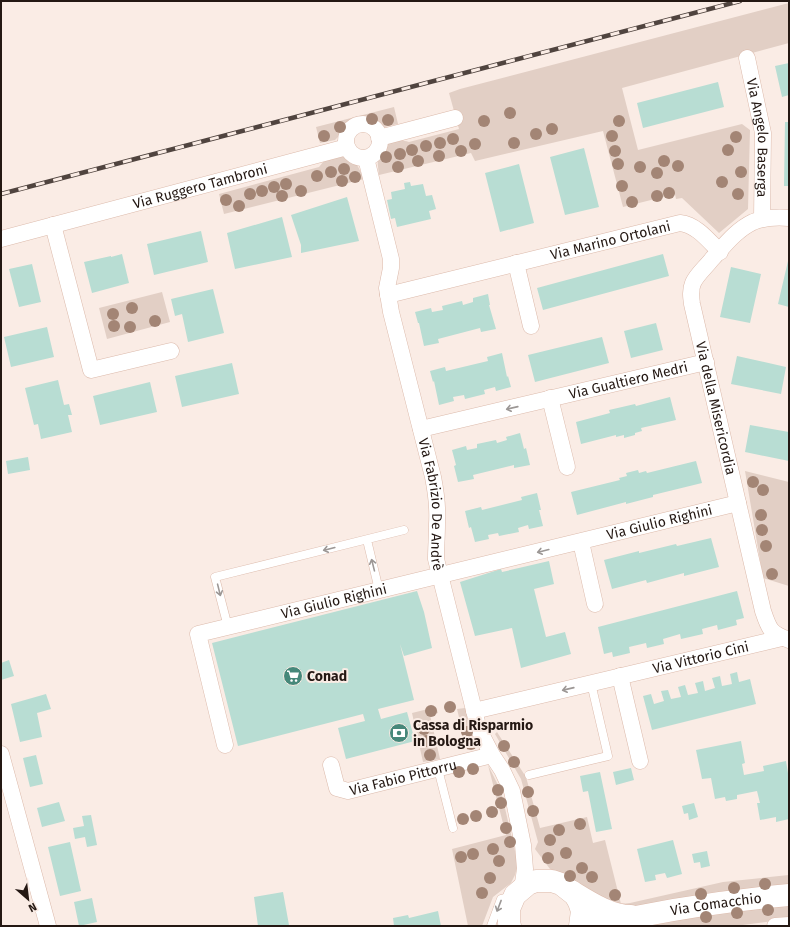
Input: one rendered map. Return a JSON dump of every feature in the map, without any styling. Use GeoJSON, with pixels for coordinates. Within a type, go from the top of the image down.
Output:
{"type":"FeatureCollection","features":[{"type":"Feature","properties":{"kind":"main road"},"geometry":{"type":"LineString","coordinates":[[504,925],[509,909],[518,893],[528,884],[536,881],[562,886],[575,895],[582,912],[580,926]]}},
{"type":"Feature","properties":{"kind":"main road","name":"Via Comacchio"},"geometry":{"type":"LineString","coordinates":[[562,886],[611,912],[626,916],[642,915]]}},
{"type":"Feature","properties":{"kind":"main road","name":"Via Comacchio"},"geometry":{"type":"LineString","coordinates":[[594,926],[642,915],[752,898],[789,895]]}},
{"type":"Feature","properties":{"kind":"street","name":"Via Angelo Baserga"},"geometry":{"type":"LineString","coordinates":[[747,58],[763,133],[762,219]]}},
{"type":"Feature","properties":{"kind":"street"},"geometry":{"type":"LineString","coordinates":[[379,138],[455,118]]}},
{"type":"Feature","properties":{"kind":"street"},"geometry":{"type":"LineString","coordinates":[[360,125],[371,127],[375,130],[379,138],[377,150],[366,158],[356,157],[351,154],[347,147],[346,138],[348,133],[351,129],[360,125]]}},
{"type":"Feature","properties":{"kind":"street","name":"Via Ruggero Tambroni"},"geometry":{"type":"LineString","coordinates":[[1,239],[347,147]]}},
{"type":"Feature","properties":{"kind":"street","name":"Via Fabrizio De Andrè"},"geometry":{"type":"LineString","coordinates":[[366,158],[391,259],[391,268],[387,288],[391,312],[433,477],[436,498],[437,524],[436,559],[479,730],[512,791],[523,845],[525,869],[518,893]]}},
{"type":"Feature","properties":{"kind":"street","name":"Via della Misericordia"},"geometry":{"type":"LineString","coordinates":[[786,639],[775,634],[770,629],[763,611],[692,304],[691,289],[699,274],[740,231],[749,224],[772,217],[789,218]]}},
{"type":"Feature","properties":{"kind":"street","name":"Via Marino Ortolani"},"geometry":{"type":"LineString","coordinates":[[388,295],[680,223],[687,224],[699,232],[720,252]]}},
{"type":"Feature","properties":{"kind":"street"},"geometry":{"type":"LineString","coordinates":[[53,225],[90,370],[171,351]]}},
{"type":"Feature","properties":{"kind":"street"},"geometry":{"type":"LineString","coordinates":[[516,263],[531,326]]}},
{"type":"Feature","properties":{"kind":"street","name":"Via Gualtiero Medri"},"geometry":{"type":"LineString","coordinates":[[421,429],[706,362]]}},
{"type":"Feature","properties":{"kind":"street","name":"Via Gualtiero Medri"},"geometry":{"type":"LineString","coordinates":[[550,398],[567,467]]}},
{"type":"Feature","properties":{"kind":"street","name":"Via Giulio Righini"},"geometry":{"type":"LineString","coordinates":[[225,745],[198,634],[738,503]]}},
{"type":"Feature","properties":{"kind":"street"},"geometry":{"type":"LineString","coordinates":[[580,542],[595,604]]}},
{"type":"Feature","properties":{"kind":"street","name":"Via Vittorio Cini"},"geometry":{"type":"LineString","coordinates":[[474,711],[620,676],[786,639]]}},
{"type":"Feature","properties":{"kind":"street"},"geometry":{"type":"LineString","coordinates":[[620,676],[640,761]]}},
{"type":"Feature","properties":{"kind":"street"},"geometry":{"type":"LineString","coordinates":[[1,754],[48,926]]}},
{"type":"Feature","properties":{"kind":"street","name":"Via Fabio Pittorru"},"geometry":{"type":"LineString","coordinates":[[331,765],[337,788],[348,791],[492,755]]}},
{"type":"Feature","properties":{"kind":"street","name":"Via Fabrizio De Andrè"},"geometry":{"type":"LineString","coordinates":[[523,845],[540,872],[562,886]]}},
{"type":"Feature","properties":{"kind":"street"},"geometry":{"type":"LineString","coordinates":[[775,926],[789,925]]}},
{"type":"Feature","properties":{"kind":"lane"},"geometry":{"type":"LineString","coordinates":[[228,626],[216,577],[404,530]]}},
{"type":"Feature","properties":{"kind":"lane"},"geometry":{"type":"LineString","coordinates":[[367,540],[379,590]]}},
{"type":"Feature","properties":{"kind":"lane"},"geometry":{"type":"LineString","coordinates":[[529,775],[608,756],[591,683]]}},
{"type":"Feature","properties":{"kind":"lane"},"geometry":{"type":"LineString","coordinates":[[438,769],[453,828]]}},
{"type":"Feature","properties":{"kind":"shaded area"},"geometry":{"type":"Polygon","coordinates":[[[789,3],[789,43],[622,88],[638,150],[742,124],[750,130],[748,209],[719,233],[682,198],[676,199],[675,194],[623,207],[603,131],[475,161],[471,153],[379,175],[378,155],[384,144],[399,141],[409,142],[459,129],[449,93],[789,3]]]}},
{"type":"Feature","properties":{"kind":"shaded area"},"geometry":{"type":"Polygon","coordinates":[[[394,107],[398,124],[384,127],[359,122],[351,124],[335,140],[320,143],[316,127],[394,107]]]}},
{"type":"Feature","properties":{"kind":"shaded area"},"geometry":{"type":"Polygon","coordinates":[[[345,156],[355,163],[364,179],[224,214],[219,194],[319,167],[324,161],[345,156]]]}},
{"type":"Feature","properties":{"kind":"shaded area"},"geometry":{"type":"Polygon","coordinates":[[[162,292],[170,322],[107,339],[99,308],[162,292]]]}},
{"type":"Feature","properties":{"kind":"shaded area"},"geometry":{"type":"Polygon","coordinates":[[[745,471],[789,482],[789,586],[763,578],[745,471]]]}},
{"type":"Feature","properties":{"kind":"shaded area"},"geometry":{"type":"Polygon","coordinates":[[[436,707],[438,713],[430,715],[440,759],[423,762],[412,713],[436,707]]]}},
{"type":"Feature","properties":{"kind":"shaded area"},"geometry":{"type":"Polygon","coordinates":[[[465,708],[473,737],[480,747],[467,750],[457,709],[465,708]]]}},
{"type":"Feature","properties":{"kind":"shaded area"},"geometry":{"type":"Polygon","coordinates":[[[497,732],[526,777],[540,828],[587,817],[593,843],[605,840],[621,904],[723,882],[789,875],[789,887],[628,911],[550,869],[535,849],[538,842],[521,779],[495,734],[497,732]]]}},
{"type":"Feature","properties":{"kind":"shaded area"},"geometry":{"type":"Polygon","coordinates":[[[488,765],[501,791],[518,864],[511,883],[493,897],[482,926],[468,926],[452,849],[506,835],[488,765]]]}},
{"type":"Feature","properties":{"kind":"shaded area"},"geometry":{"type":"Polygon","coordinates":[[[789,903],[789,919],[735,926],[644,926],[651,924],[789,903]]]}},
{"type":"Feature","properties":{"kind":"building"},"geometry":{"type":"Polygon","coordinates":[[[789,63],[789,95],[782,97],[775,66],[789,63]]]}},
{"type":"Feature","properties":{"kind":"building"},"geometry":{"type":"Polygon","coordinates":[[[718,82],[724,107],[643,128],[637,103],[718,82]]]}},
{"type":"Feature","properties":{"kind":"building"},"geometry":{"type":"Polygon","coordinates":[[[785,122],[789,122],[789,186],[784,186],[785,122]]]}},
{"type":"Feature","properties":{"kind":"building"},"geometry":{"type":"Polygon","coordinates":[[[584,148],[599,207],[565,215],[550,157],[584,148]]]}},
{"type":"Feature","properties":{"kind":"building"},"geometry":{"type":"Polygon","coordinates":[[[519,164],[534,223],[500,232],[485,173],[519,164]]]}},
{"type":"Feature","properties":{"kind":"building"},"geometry":{"type":"Polygon","coordinates":[[[410,182],[411,186],[423,184],[426,196],[432,195],[436,209],[429,211],[431,219],[397,227],[395,218],[391,219],[387,200],[392,199],[391,192],[405,189],[404,183],[410,182]]]}},
{"type":"Feature","properties":{"kind":"building"},"geometry":{"type":"Polygon","coordinates":[[[347,197],[359,241],[301,253],[301,245],[291,215],[347,197]]]}},
{"type":"Feature","properties":{"kind":"building"},"geometry":{"type":"Polygon","coordinates":[[[282,217],[292,257],[235,269],[227,233],[282,217]]]}},
{"type":"Feature","properties":{"kind":"building"},"geometry":{"type":"Polygon","coordinates":[[[201,231],[208,262],[154,275],[147,244],[201,231]]]}},
{"type":"Feature","properties":{"kind":"building"},"geometry":{"type":"Polygon","coordinates":[[[122,254],[129,283],[92,293],[84,262],[122,254]]]}},
{"type":"Feature","properties":{"kind":"building"},"geometry":{"type":"Polygon","coordinates":[[[663,254],[669,276],[543,310],[537,288],[663,254]]]}},
{"type":"Feature","properties":{"kind":"building"},"geometry":{"type":"Polygon","coordinates":[[[789,261],[789,307],[778,304],[789,261]]]}},
{"type":"Feature","properties":{"kind":"building"},"geometry":{"type":"Polygon","coordinates":[[[32,264],[41,302],[19,307],[9,269],[32,264]]]}},
{"type":"Feature","properties":{"kind":"building"},"geometry":{"type":"Polygon","coordinates":[[[731,267],[761,274],[750,323],[720,317],[731,267]]]}},
{"type":"Feature","properties":{"kind":"building"},"geometry":{"type":"Polygon","coordinates":[[[213,289],[224,333],[188,342],[182,314],[175,316],[171,299],[213,289]]]}},
{"type":"Feature","properties":{"kind":"building"},"geometry":{"type":"Polygon","coordinates":[[[488,294],[489,305],[496,329],[481,332],[480,328],[438,339],[439,343],[424,346],[415,312],[431,308],[432,312],[443,310],[442,306],[462,301],[463,305],[473,302],[473,298],[488,294]]]}},
{"type":"Feature","properties":{"kind":"building"},"geometry":{"type":"Polygon","coordinates":[[[656,323],[663,350],[631,358],[624,331],[656,323]]]}},
{"type":"Feature","properties":{"kind":"building"},"geometry":{"type":"Polygon","coordinates":[[[47,327],[54,357],[11,367],[4,337],[47,327]]]}},
{"type":"Feature","properties":{"kind":"building"},"geometry":{"type":"Polygon","coordinates":[[[602,337],[609,363],[535,382],[528,355],[602,337]]]}},
{"type":"Feature","properties":{"kind":"building"},"geometry":{"type":"Polygon","coordinates":[[[502,353],[507,377],[508,376],[511,387],[496,391],[495,387],[484,390],[485,394],[465,399],[464,395],[453,397],[454,401],[439,405],[434,381],[433,382],[430,371],[445,367],[446,371],[488,361],[487,357],[502,353]]]}},
{"type":"Feature","properties":{"kind":"building"},"geometry":{"type":"Polygon","coordinates":[[[737,356],[786,367],[781,394],[731,384],[737,356]]]}},
{"type":"Feature","properties":{"kind":"building"},"geometry":{"type":"Polygon","coordinates":[[[232,363],[239,394],[182,407],[175,376],[232,363]]]}},
{"type":"Feature","properties":{"kind":"building"},"geometry":{"type":"Polygon","coordinates":[[[58,380],[64,405],[69,404],[72,415],[68,415],[72,432],[41,439],[38,424],[34,425],[25,388],[58,380]]]}},
{"type":"Feature","properties":{"kind":"building"},"geometry":{"type":"Polygon","coordinates":[[[150,382],[157,412],[100,425],[93,396],[150,382]]]}},
{"type":"Feature","properties":{"kind":"building"},"geometry":{"type":"Polygon","coordinates":[[[670,397],[676,420],[641,428],[642,431],[624,438],[624,435],[616,437],[616,435],[581,444],[576,422],[610,413],[609,410],[635,404],[636,406],[670,397]]]}},
{"type":"Feature","properties":{"kind":"building"},"geometry":{"type":"Polygon","coordinates":[[[750,425],[789,432],[789,461],[745,452],[750,425]]]}},
{"type":"Feature","properties":{"kind":"building"},"geometry":{"type":"Polygon","coordinates":[[[520,433],[524,449],[526,448],[530,465],[514,468],[514,465],[473,475],[474,479],[458,482],[452,450],[466,446],[467,450],[477,448],[477,444],[496,440],[497,443],[507,440],[506,437],[520,433]]]}},
{"type":"Feature","properties":{"kind":"building"},"geometry":{"type":"Polygon","coordinates":[[[28,457],[30,470],[8,474],[6,461],[28,457]]]}},
{"type":"Feature","properties":{"kind":"building"},"geometry":{"type":"Polygon","coordinates":[[[696,461],[702,483],[653,495],[653,497],[626,504],[626,502],[577,515],[571,492],[620,480],[619,478],[627,476],[626,473],[638,470],[639,473],[646,471],[647,473],[696,461]]]}},
{"type":"Feature","properties":{"kind":"building"},"geometry":{"type":"Polygon","coordinates":[[[537,493],[543,526],[529,529],[528,525],[518,528],[519,532],[499,536],[498,533],[488,535],[489,539],[475,542],[471,527],[469,528],[465,511],[481,507],[482,510],[522,500],[521,497],[537,493]]]}},
{"type":"Feature","properties":{"kind":"building"},"geometry":{"type":"Polygon","coordinates":[[[711,538],[719,567],[684,576],[684,573],[647,583],[646,580],[612,589],[604,560],[639,551],[639,553],[676,544],[677,546],[711,538]]]}},
{"type":"Feature","properties":{"kind":"building"},"geometry":{"type":"Polygon","coordinates":[[[549,561],[554,584],[534,589],[546,637],[565,632],[571,654],[521,668],[512,628],[475,636],[460,582],[501,569],[502,572],[549,561]]]}},
{"type":"Feature","properties":{"kind":"building"},"geometry":{"type":"Polygon","coordinates":[[[417,591],[424,612],[432,648],[404,656],[400,644],[414,700],[378,709],[381,719],[407,712],[415,741],[346,759],[338,728],[365,721],[363,714],[238,746],[212,643],[417,591]]]}},
{"type":"Feature","properties":{"kind":"building"},"geometry":{"type":"Polygon","coordinates":[[[737,591],[744,618],[736,620],[737,625],[718,630],[717,625],[702,629],[703,634],[681,639],[680,634],[663,639],[664,644],[647,648],[646,643],[629,647],[630,653],[613,657],[612,652],[604,654],[598,627],[737,591]]]}},
{"type":"Feature","properties":{"kind":"building"},"geometry":{"type":"Polygon","coordinates":[[[9,660],[14,676],[1,680],[1,663],[9,660]]]}},
{"type":"Feature","properties":{"kind":"building"},"geometry":{"type":"Polygon","coordinates":[[[737,672],[739,682],[750,679],[756,704],[652,730],[643,696],[651,694],[654,704],[664,701],[661,691],[668,690],[671,699],[681,697],[678,687],[685,685],[688,695],[698,693],[695,683],[703,681],[705,691],[715,688],[712,678],[720,676],[722,686],[732,684],[730,674],[737,672]]]}},
{"type":"Feature","properties":{"kind":"building"},"geometry":{"type":"Polygon","coordinates":[[[46,694],[51,709],[37,713],[42,737],[20,742],[11,704],[46,694]]]}},
{"type":"Feature","properties":{"kind":"building"},"geometry":{"type":"Polygon","coordinates":[[[741,741],[745,763],[742,764],[744,775],[764,771],[763,766],[786,761],[789,779],[789,819],[776,822],[776,817],[760,820],[757,803],[760,803],[757,791],[737,795],[737,799],[726,801],[725,797],[715,799],[711,778],[702,779],[696,750],[741,741]]]}},
{"type":"Feature","properties":{"kind":"building"},"geometry":{"type":"Polygon","coordinates":[[[36,755],[43,784],[30,787],[23,758],[36,755]]]}},
{"type":"Feature","properties":{"kind":"building"},"geometry":{"type":"Polygon","coordinates":[[[631,768],[634,780],[616,785],[613,772],[631,768]]]}},
{"type":"Feature","properties":{"kind":"building"},"geometry":{"type":"Polygon","coordinates":[[[600,772],[612,829],[596,832],[588,791],[583,792],[580,776],[600,772]]]}},
{"type":"Feature","properties":{"kind":"building"},"geometry":{"type":"Polygon","coordinates":[[[59,802],[65,821],[42,827],[37,808],[59,802]]]}},
{"type":"Feature","properties":{"kind":"building"},"geometry":{"type":"Polygon","coordinates":[[[694,803],[698,817],[689,820],[688,813],[684,814],[682,806],[694,803]]]}},
{"type":"Feature","properties":{"kind":"building"},"geometry":{"type":"Polygon","coordinates":[[[91,815],[97,845],[87,847],[85,837],[75,839],[73,828],[84,826],[82,816],[91,815]]]}},
{"type":"Feature","properties":{"kind":"building"},"geometry":{"type":"Polygon","coordinates":[[[673,840],[682,874],[667,878],[665,873],[655,875],[656,880],[645,882],[637,849],[673,840]]]}},
{"type":"Feature","properties":{"kind":"building"},"geometry":{"type":"Polygon","coordinates":[[[70,842],[81,891],[60,896],[48,847],[70,842]]]}},
{"type":"Feature","properties":{"kind":"building"},"geometry":{"type":"Polygon","coordinates":[[[707,851],[710,866],[701,868],[700,862],[694,863],[692,854],[707,851]]]}},
{"type":"Feature","properties":{"kind":"building"},"geometry":{"type":"Polygon","coordinates":[[[283,892],[289,925],[258,926],[254,897],[283,892]]]}},
{"type":"Feature","properties":{"kind":"building"},"geometry":{"type":"Polygon","coordinates":[[[92,898],[97,922],[79,926],[74,902],[92,898]]]}},
{"type":"Feature","properties":{"kind":"building"},"geometry":{"type":"Polygon","coordinates":[[[438,911],[441,926],[394,926],[393,918],[408,915],[409,918],[438,911]]]}},
{"type":"Feature","properties":{"kind":"railway"},"geometry":{"type":"LineString","coordinates":[[1,194],[740,1]]}},
{"type":"Feature","properties":{"kind":"place","name":"Conad"},"geometry":{"type":"Point","coordinates":[293,676]}},
{"type":"Feature","properties":{"kind":"place","name":"Cassa di Risparmio in Bologna"},"geometry":{"type":"Point","coordinates":[399,733]}}]}
